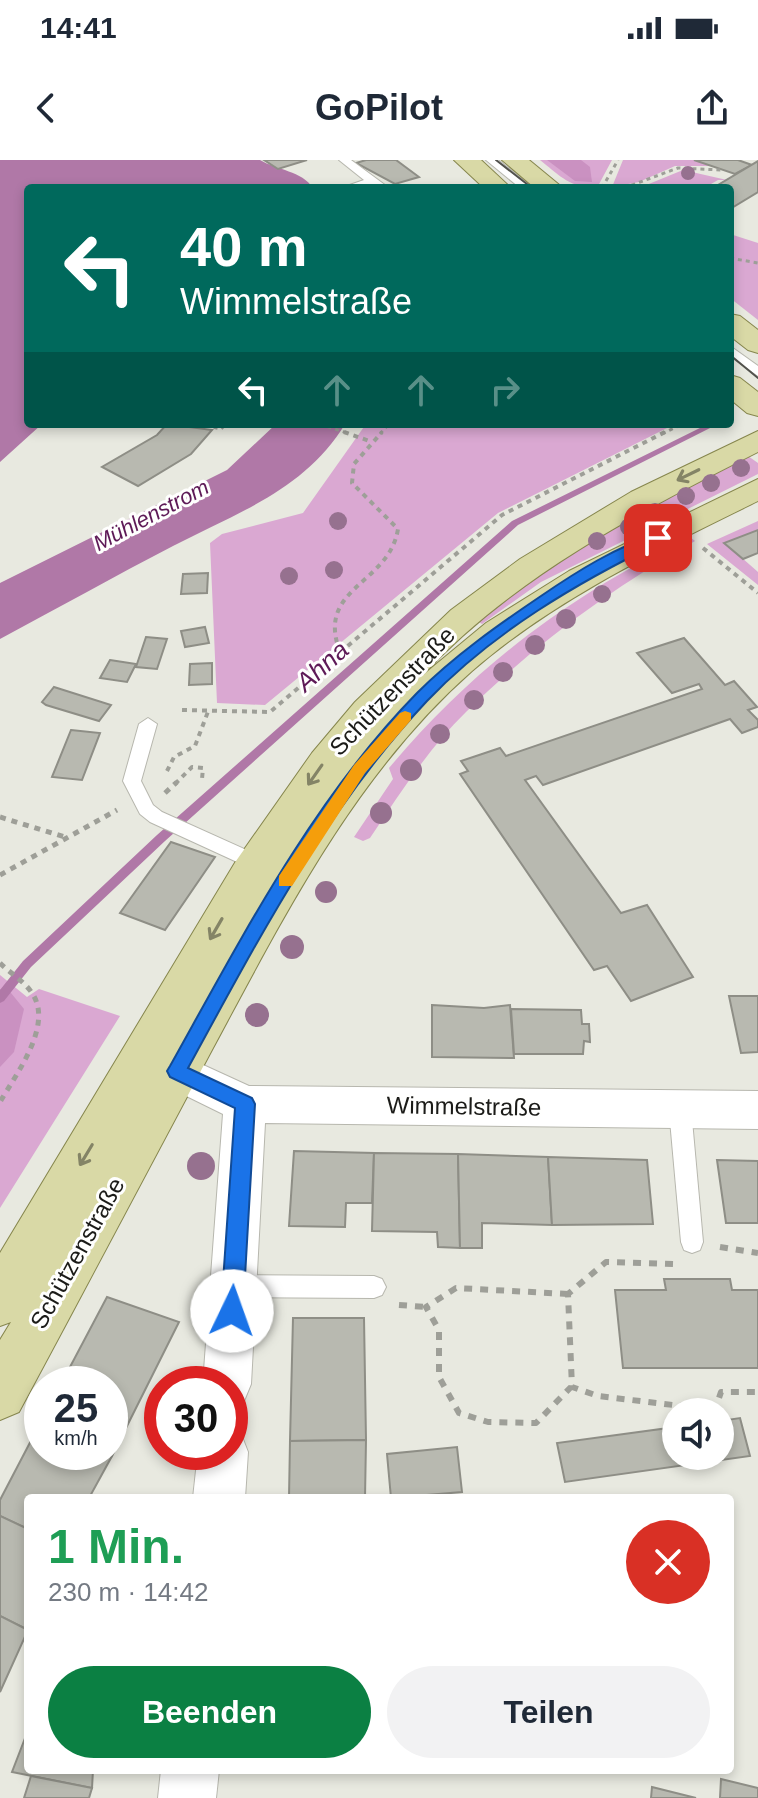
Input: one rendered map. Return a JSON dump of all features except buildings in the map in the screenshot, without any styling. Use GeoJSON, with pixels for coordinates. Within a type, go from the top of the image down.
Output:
{"type":"FeatureCollection","features":[{"type":"Feature","properties":{"kind":"main road"},"geometry":{"type":"LineString","coordinates":[[466,160],[494,184]]}},
{"type":"Feature","properties":{"kind":"main road"},"geometry":{"type":"LineString","coordinates":[[514,160],[546,184]]}},
{"type":"Feature","properties":{"kind":"main road"},"geometry":{"type":"LineString","coordinates":[[734,325],[758,344]]}},
{"type":"Feature","properties":{"kind":"main road"},"geometry":{"type":"LineString","coordinates":[[734,387],[758,407]]}},
{"type":"Feature","properties":{"kind":"main road","name":"Schützenstraße"},"geometry":{"type":"LineString","coordinates":[[0,1393],[160,1065],[234,853],[322,765],[398,678],[462,618],[554,550],[613,514],[758,440]]}},
{"type":"Feature","properties":{"kind":"main road","name":"Schützenstraße"},"geometry":{"type":"LineString","coordinates":[[0,1301],[360,769],[423,696],[500,630],[583,574],[758,489]]}},
{"type":"Feature","properties":{"kind":"street","name":"Wimmelstraße"},"geometry":{"type":"LineString","coordinates":[[160,1065],[245,1104],[758,1110]]}},
{"type":"Feature","properties":{"kind":"street"},"geometry":{"type":"LineString","coordinates":[[228,1366],[245,1104]]}},
{"type":"Feature","properties":{"kind":"street"},"geometry":{"type":"LineString","coordinates":[[219,1494],[221,1470]]}},
{"type":"Feature","properties":{"kind":"street"},"geometry":{"type":"LineString","coordinates":[[187,1798],[190,1774]]}},
{"type":"Feature","properties":{"kind":"lane"},"geometry":{"type":"LineString","coordinates":[[344,160],[376,184]]}},
{"type":"Feature","properties":{"kind":"lane"},"geometry":{"type":"LineString","coordinates":[[491,160],[522,184]]}},
{"type":"Feature","properties":{"kind":"lane"},"geometry":{"type":"LineString","coordinates":[[361,184],[371,181]]}},
{"type":"Feature","properties":{"kind":"lane"},"geometry":{"type":"LineString","coordinates":[[734,353],[758,372]]}},
{"type":"Feature","properties":{"kind":"lane"},"geometry":{"type":"LineString","coordinates":[[148,724],[132,781],[148,794],[156,817],[234,853]]}},
{"type":"Feature","properties":{"kind":"lane"},"geometry":{"type":"LineString","coordinates":[[680,1109],[692,1242]]}},
{"type":"Feature","properties":{"kind":"lane"},"geometry":{"type":"LineString","coordinates":[[233,1286],[374,1287]]}},
{"type":"Feature","properties":{"kind":"path"},"geometry":{"type":"LineString","coordinates":[[604,184],[618,160]]}},
{"type":"Feature","properties":{"kind":"path"},"geometry":{"type":"LineString","coordinates":[[635,184],[678,168],[722,170]]}},
{"type":"Feature","properties":{"kind":"path"},"geometry":{"type":"LineString","coordinates":[[734,259],[758,263]]}},
{"type":"Feature","properties":{"kind":"path"},"geometry":{"type":"LineString","coordinates":[[331,428],[372,442]]}},
{"type":"Feature","properties":{"kind":"path"},"geometry":{"type":"LineString","coordinates":[[340,653],[332,623],[344,598],[389,558],[398,542],[398,529],[352,483],[354,464],[385,428]]}},
{"type":"Feature","properties":{"kind":"path"},"geometry":{"type":"LineString","coordinates":[[182,710],[270,712],[502,515],[674,428]]}},
{"type":"Feature","properties":{"kind":"path"},"geometry":{"type":"LineString","coordinates":[[700,545],[758,593]]}},
{"type":"Feature","properties":{"kind":"path"},"geometry":{"type":"LineString","coordinates":[[0,875],[148,794],[174,757],[195,746],[209,709]]}},
{"type":"Feature","properties":{"kind":"path"},"geometry":{"type":"LineString","coordinates":[[148,794],[162,796],[192,767],[203,768],[202,779]]}},
{"type":"Feature","properties":{"kind":"path"},"geometry":{"type":"LineString","coordinates":[[0,817],[68,838]]}},
{"type":"Feature","properties":{"kind":"path"},"geometry":{"type":"LineString","coordinates":[[0,963],[32,993],[37,1002],[38,1023],[0,1102]]}},
{"type":"Feature","properties":{"kind":"path"},"geometry":{"type":"LineString","coordinates":[[568,1294],[572,1387],[536,1423],[488,1422],[459,1413],[439,1377],[439,1330],[426,1307],[456,1288],[568,1294],[606,1262]]}},
{"type":"Feature","properties":{"kind":"path"},"geometry":{"type":"LineString","coordinates":[[572,1387],[598,1396],[715,1410],[721,1392],[758,1392]]}},
{"type":"Feature","properties":{"kind":"shaded area"},"geometry":{"type":"Polygon","coordinates":[[[540,160],[612,160],[599,184],[574,184],[540,160]]]}},
{"type":"Feature","properties":{"kind":"shaded area"},"geometry":{"type":"Polygon","coordinates":[[[547,160],[581,160],[590,167],[592,182],[575,181],[547,160]]]}},
{"type":"Feature","properties":{"kind":"shaded area"},"geometry":{"type":"Polygon","coordinates":[[[623,160],[694,160],[711,166],[675,166],[639,182],[613,184],[623,160]]]}},
{"type":"Feature","properties":{"kind":"shaded area"},"geometry":{"type":"Polygon","coordinates":[[[683,170],[727,180],[711,184],[649,184],[683,170]]]}},
{"type":"Feature","properties":{"kind":"shaded area"},"geometry":{"type":"Polygon","coordinates":[[[734,235],[758,243],[758,320],[734,301],[734,235]]]}},
{"type":"Feature","properties":{"kind":"shaded area"},"geometry":{"type":"Polygon","coordinates":[[[363,428],[667,428],[498,513],[265,705],[217,703],[210,543],[222,534],[303,513],[363,428]]]}},
{"type":"Feature","properties":{"kind":"shaded area"},"geometry":{"type":"Polygon","coordinates":[[[748,456],[758,463],[758,474],[541,582],[482,624],[476,620],[599,532],[748,456]]]}},
{"type":"Feature","properties":{"kind":"shaded area"},"geometry":{"type":"Polygon","coordinates":[[[758,521],[758,530],[725,543],[758,572],[758,585],[707,544],[758,521]]]}},
{"type":"Feature","properties":{"kind":"shaded area"},"geometry":{"type":"Polygon","coordinates":[[[690,537],[695,541],[633,578],[575,619],[492,687],[439,741],[370,838],[363,841],[354,837],[393,779],[389,768],[422,731],[491,665],[565,609],[690,537]]]}},
{"type":"Feature","properties":{"kind":"shaded area"},"geometry":{"type":"Polygon","coordinates":[[[0,975],[27,997],[39,989],[120,1016],[0,1208],[0,975]]]}},
{"type":"Feature","properties":{"kind":"shaded area"},"geometry":{"type":"Polygon","coordinates":[[[0,989],[11,993],[24,1009],[14,1052],[0,1067],[0,989]]]}},
{"type":"Feature","properties":{"kind":"water"},"geometry":{"type":"Polygon","coordinates":[[[0,160],[260,160],[308,182],[310,184],[24,184],[24,428],[38,428],[0,462],[0,160]]]}},
{"type":"Feature","properties":{"kind":"water","name":"Mühlenstrom"},"geometry":{"type":"Polygon","coordinates":[[[272,428],[342,428],[311,466],[268,497],[0,639],[0,583],[227,470],[272,428]]]}},
{"type":"Feature","properties":{"kind":"waterway","name":"Ahna"},"geometry":{"type":"LineString","coordinates":[[0,998],[27,964],[161,838],[515,523],[706,428]]}},
{"type":"Feature","properties":{"kind":"tram line"},"geometry":{"type":"LineString","coordinates":[[496,160],[527,184]]}},
{"type":"Feature","properties":{"kind":"tram line"},"geometry":{"type":"LineString","coordinates":[[734,358],[758,378]]}},
{"type":"Feature","properties":{"kind":"slow traffic"},"geometry":{"type":"LineString","coordinates":[[285,881],[360,769],[405,717]]}},
{"type":"Feature","properties":{"kind":"route"},"geometry":{"type":"LineString","coordinates":[[232,1311],[245,1104],[177,1071],[263,914],[360,769],[423,696],[500,630],[583,574],[658,538]]}}]}
